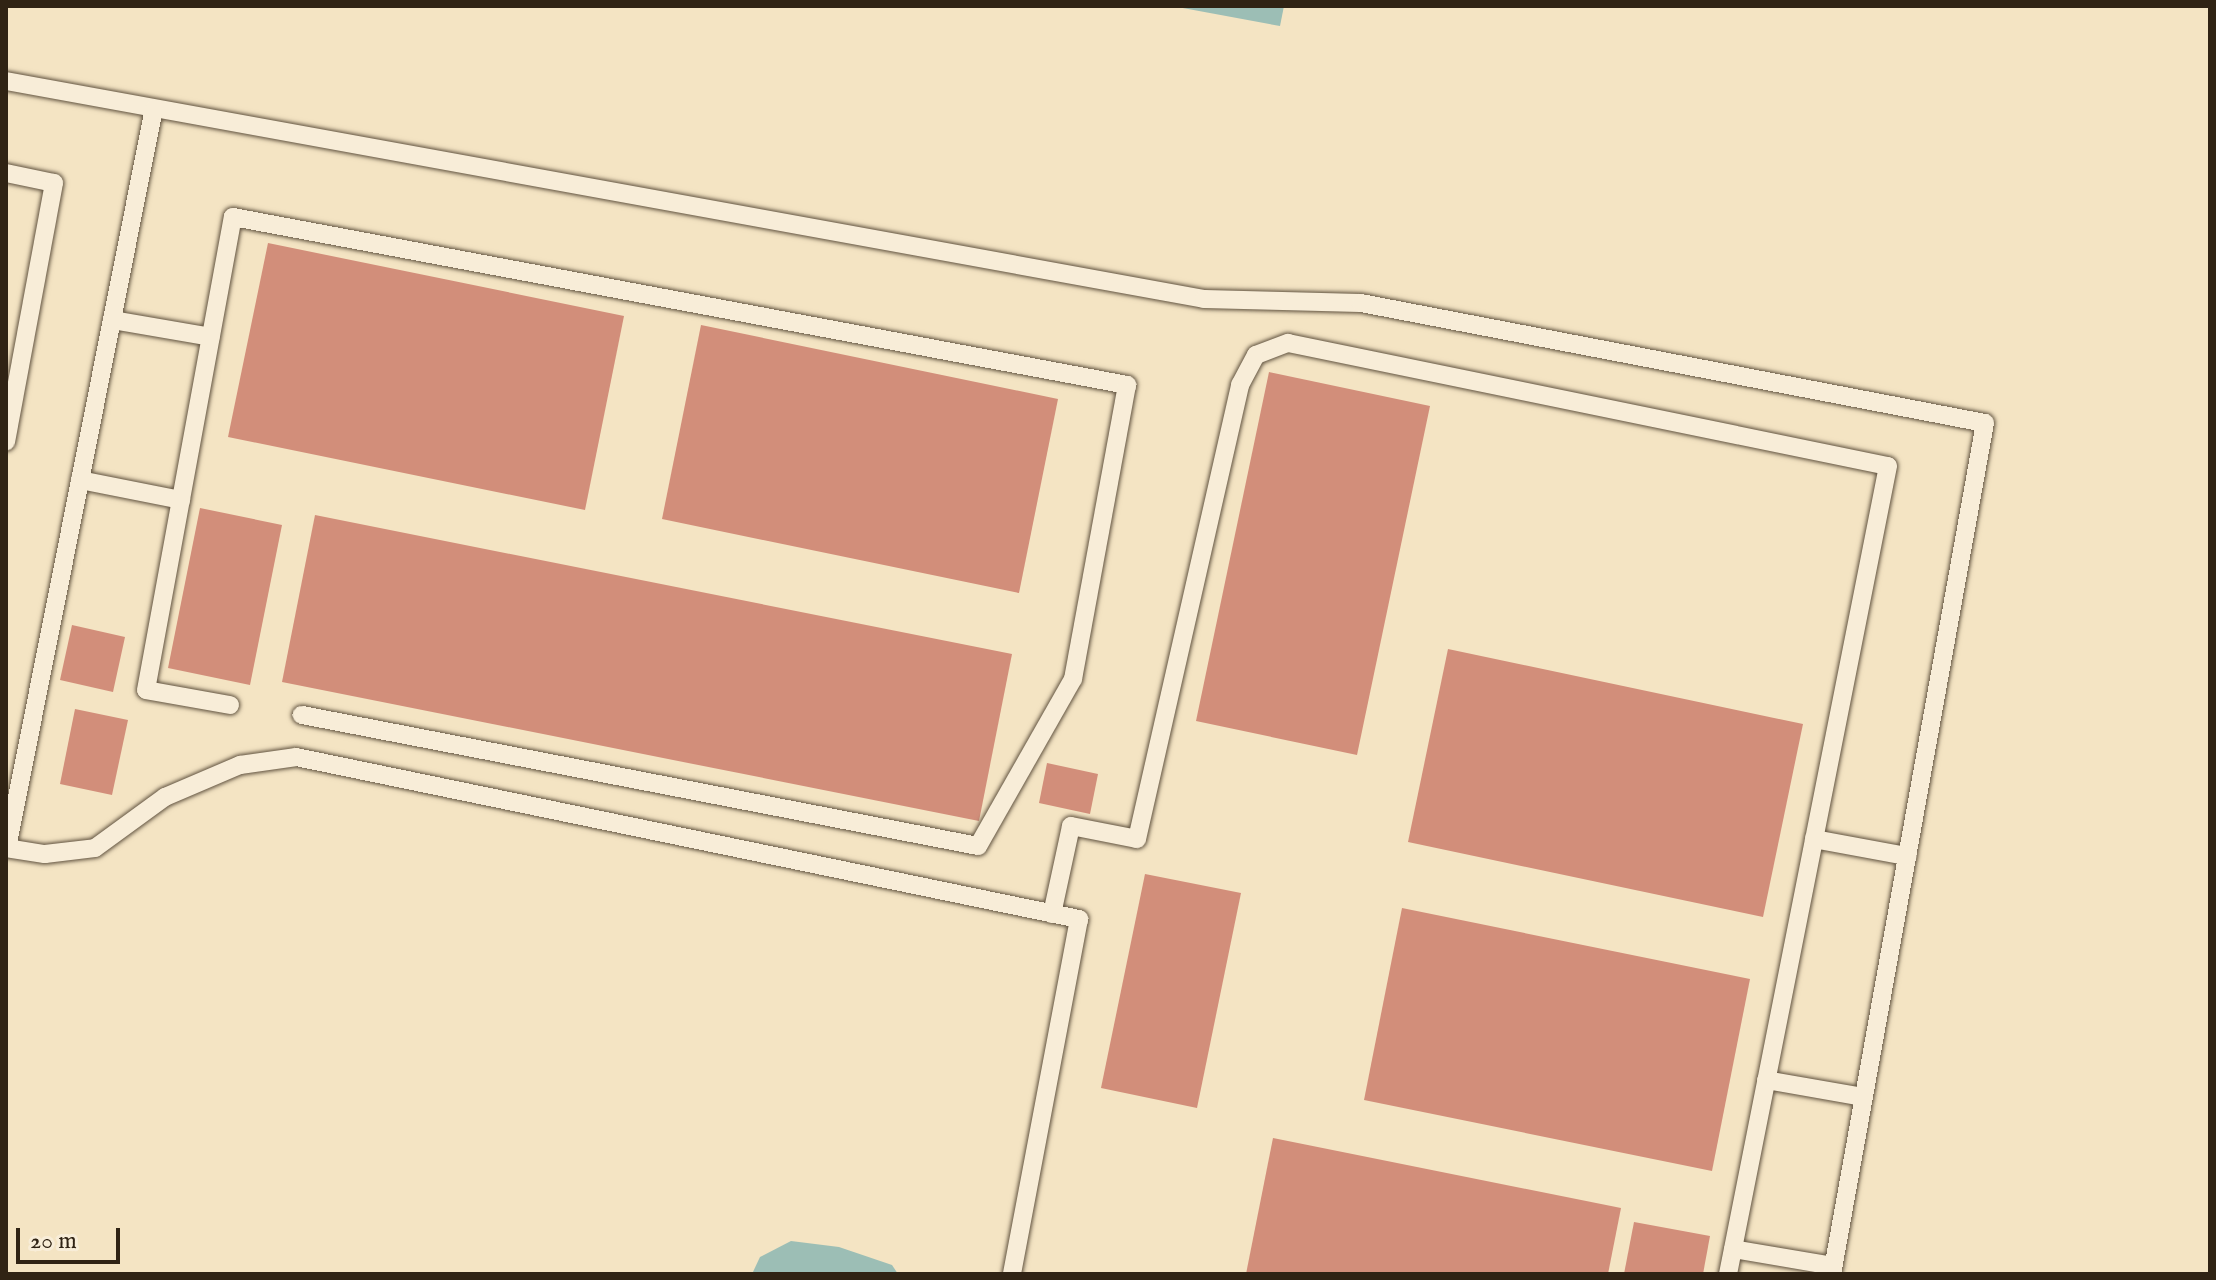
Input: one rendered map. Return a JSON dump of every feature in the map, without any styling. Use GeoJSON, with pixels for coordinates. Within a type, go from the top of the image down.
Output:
{"type":"FeatureCollection","features":[{"type":"Feature","properties":{"kind":"lane"},"geometry":{"type":"LineString","coordinates":[[6,81],[1204,299],[1361,303],[1985,423],[1832,1270],[1733,1249]]}},
{"type":"Feature","properties":{"kind":"lane"},"geometry":{"type":"LineString","coordinates":[[154,108],[6,848],[45,854],[95,848],[165,797],[240,765],[296,757],[1079,919],[1012,1274]]}},
{"type":"Feature","properties":{"kind":"lane"},"geometry":{"type":"LineString","coordinates":[[6,173],[54,183],[6,442]]}},
{"type":"Feature","properties":{"kind":"lane"},"geometry":{"type":"LineString","coordinates":[[230,705],[146,690],[233,217],[1127,385],[1073,679],[978,846],[302,715]]}},
{"type":"Feature","properties":{"kind":"lane"},"geometry":{"type":"LineString","coordinates":[[112,320],[211,337]]}},
{"type":"Feature","properties":{"kind":"lane"},"geometry":{"type":"LineString","coordinates":[[1052,914],[1071,826],[1137,839],[1240,385],[1256,355],[1288,343],[1888,466],[1728,1274]]}},
{"type":"Feature","properties":{"kind":"lane"},"geometry":{"type":"LineString","coordinates":[[80,480],[181,500]]}},
{"type":"Feature","properties":{"kind":"lane"},"geometry":{"type":"LineString","coordinates":[[1814,839],[1907,856]]}},
{"type":"Feature","properties":{"kind":"lane"},"geometry":{"type":"LineString","coordinates":[[1766,1080],[1863,1097]]}},
{"type":"Feature","properties":{"kind":"water"},"geometry":{"type":"Polygon","coordinates":[[[1172,6],[1284,6],[1280,26],[1172,6]]]}},
{"type":"Feature","properties":{"kind":"water"},"geometry":{"type":"Polygon","coordinates":[[[791,1241],[839,1247],[892,1265],[898,1274],[752,1274],[760,1257],[791,1241]]]}},
{"type":"Feature","properties":{"kind":"building"},"geometry":{"type":"Polygon","coordinates":[[[268,243],[624,316],[585,510],[228,437],[268,243]]]}},
{"type":"Feature","properties":{"kind":"building"},"geometry":{"type":"Polygon","coordinates":[[[701,325],[1058,399],[1019,593],[662,519],[701,325]]]}},
{"type":"Feature","properties":{"kind":"building"},"geometry":{"type":"Polygon","coordinates":[[[1269,372],[1430,406],[1357,755],[1196,721],[1269,372]]]}},
{"type":"Feature","properties":{"kind":"building"},"geometry":{"type":"Polygon","coordinates":[[[200,508],[282,525],[250,685],[168,668],[200,508]]]}},
{"type":"Feature","properties":{"kind":"building"},"geometry":{"type":"Polygon","coordinates":[[[315,515],[1012,654],[979,821],[282,682],[315,515]]]}},
{"type":"Feature","properties":{"kind":"building"},"geometry":{"type":"Polygon","coordinates":[[[72,625],[125,637],[113,692],[60,680],[72,625]]]}},
{"type":"Feature","properties":{"kind":"building"},"geometry":{"type":"Polygon","coordinates":[[[1448,649],[1803,724],[1763,917],[1408,842],[1448,649]]]}},
{"type":"Feature","properties":{"kind":"building"},"geometry":{"type":"Polygon","coordinates":[[[75,709],[128,720],[112,795],[60,784],[75,709]]]}},
{"type":"Feature","properties":{"kind":"building"},"geometry":{"type":"Polygon","coordinates":[[[1047,763],[1098,774],[1090,814],[1039,803],[1047,763]]]}},
{"type":"Feature","properties":{"kind":"building"},"geometry":{"type":"Polygon","coordinates":[[[1145,874],[1241,893],[1197,1108],[1101,1088],[1145,874]]]}},
{"type":"Feature","properties":{"kind":"building"},"geometry":{"type":"Polygon","coordinates":[[[1402,908],[1750,979],[1712,1171],[1364,1100],[1402,908]]]}},
{"type":"Feature","properties":{"kind":"building"},"geometry":{"type":"Polygon","coordinates":[[[1273,1138],[1621,1208],[1608,1274],[1246,1274],[1273,1138]]]}},
{"type":"Feature","properties":{"kind":"building"},"geometry":{"type":"Polygon","coordinates":[[[1634,1222],[1710,1236],[1703,1274],[1624,1274],[1634,1222]]]}}]}
